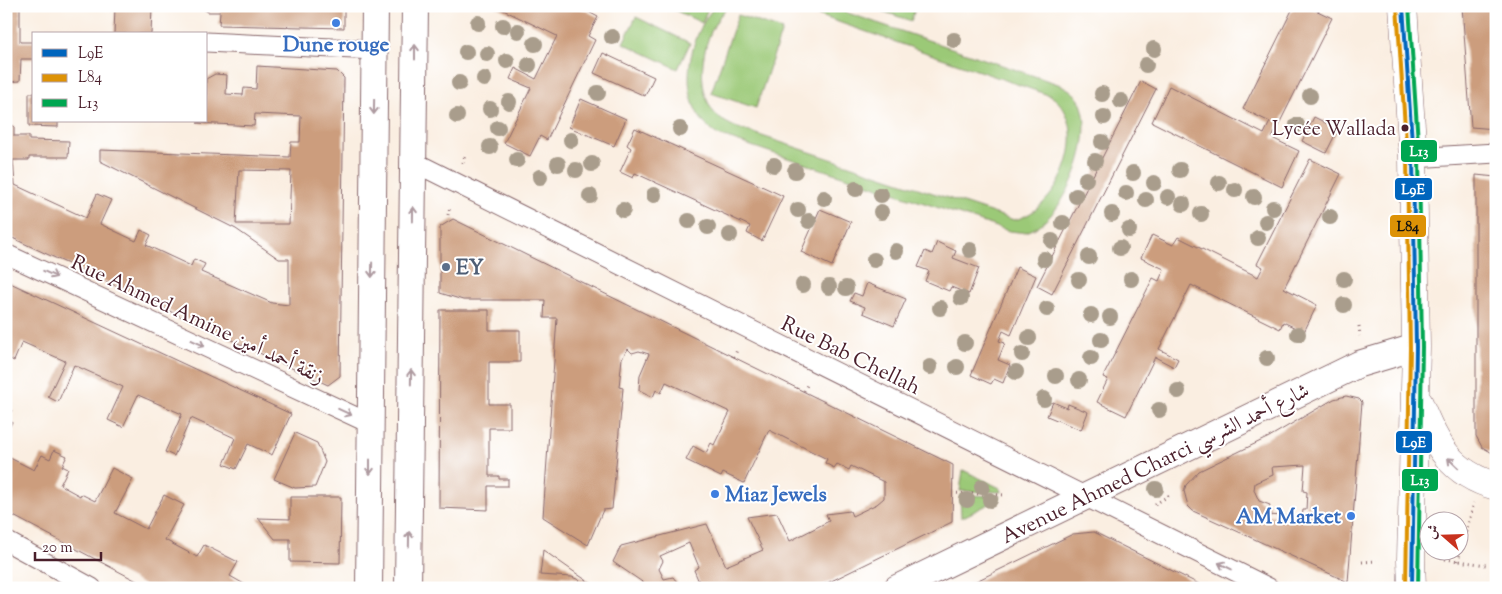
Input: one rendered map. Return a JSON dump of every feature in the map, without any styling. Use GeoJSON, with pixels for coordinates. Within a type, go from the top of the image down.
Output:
{"type":"FeatureCollection","features":[{"type":"Feature","properties":{"kind":"main road"},"geometry":{"type":"LineString","coordinates":[[369,588],[375,6]]}},
{"type":"Feature","properties":{"kind":"main road"},"geometry":{"type":"LineString","coordinates":[[408,588],[415,6]]}},
{"type":"Feature","properties":{"kind":"main road"},"geometry":{"type":"LineString","coordinates":[[1403,6],[1413,158],[1416,347],[1410,560],[1412,588]]}},
{"type":"Feature","properties":{"kind":"main road","name":"Avenue Ahmed Charci شارع أحمد الشرسي"},"geometry":{"type":"LineString","coordinates":[[897,588],[1359,364],[1416,347]]}},
{"type":"Feature","properties":{"kind":"main road"},"geometry":{"type":"LineString","coordinates":[[1416,396],[1434,436],[1450,461],[1471,477],[1486,492]]}},
{"type":"Feature","properties":{"kind":"street"},"geometry":{"type":"LineString","coordinates":[[208,42],[375,50]]}},
{"type":"Feature","properties":{"kind":"street"},"geometry":{"type":"LineString","coordinates":[[1413,158],[1496,152]]}},
{"type":"Feature","properties":{"kind":"street","name":"Rue Bab Chellah"},"geometry":{"type":"LineString","coordinates":[[414,162],[1269,588]]}},
{"type":"Feature","properties":{"kind":"street","name":"Rue Ahmed Amine زنقة أحمد أمين"},"geometry":{"type":"LineString","coordinates":[[6,254],[371,424]]}},
{"type":"Feature","properties":{"kind":"street"},"geometry":{"type":"LineString","coordinates":[[6,541],[92,588]]}},
{"type":"Feature","properties":{"kind":"path"},"geometry":{"type":"LineString","coordinates":[[463,163],[465,154]]}},
{"type":"Feature","properties":{"kind":"path"},"geometry":{"type":"LineString","coordinates":[[448,215],[450,207]]}},
{"type":"Feature","properties":{"kind":"path"},"geometry":{"type":"LineString","coordinates":[[1359,326],[1360,336]]}},
{"type":"Feature","properties":{"kind":"path"},"geometry":{"type":"LineString","coordinates":[[734,357],[737,350]]}},
{"type":"Feature","properties":{"kind":"path"},"geometry":{"type":"LineString","coordinates":[[804,391],[807,385]]}},
{"type":"Feature","properties":{"kind":"path"},"geometry":{"type":"LineString","coordinates":[[1470,531],[1486,492]]}},
{"type":"Feature","properties":{"kind":"path"},"geometry":{"type":"LineString","coordinates":[[952,493],[1006,495]]}},
{"type":"Feature","properties":{"kind":"path"},"geometry":{"type":"LineString","coordinates":[[1155,504],[1170,495]]}},
{"type":"Feature","properties":{"kind":"path"},"geometry":{"type":"LineString","coordinates":[[1362,562],[1377,561]]}},
{"type":"Feature","properties":{"kind":"path"},"geometry":{"type":"LineString","coordinates":[[1465,562],[1486,565]]}},
{"type":"Feature","properties":{"kind":"green space"},"geometry":{"type":"Polygon","coordinates":[[[666,6],[709,6],[702,23],[666,6]]]}},
{"type":"Feature","properties":{"kind":"green space"},"geometry":{"type":"Polygon","coordinates":[[[715,6],[729,6],[712,29],[703,60],[702,77],[710,106],[718,117],[728,124],[1014,220],[1031,213],[1045,201],[1058,184],[1066,166],[1071,146],[1070,127],[1064,110],[1051,96],[792,6],[827,6],[1061,85],[1071,91],[1079,100],[1084,115],[1085,134],[1081,154],[1065,195],[1053,212],[1040,225],[1025,232],[1009,231],[718,135],[704,123],[695,108],[690,91],[689,73],[697,37],[705,20],[715,6]]]}},
{"type":"Feature","properties":{"kind":"green space"},"geometry":{"type":"Polygon","coordinates":[[[868,6],[916,6],[911,21],[868,6]]]}},
{"type":"Feature","properties":{"kind":"green space"},"geometry":{"type":"Polygon","coordinates":[[[738,15],[782,30],[756,108],[711,93],[738,15]]]}},
{"type":"Feature","properties":{"kind":"green space"},"geometry":{"type":"Polygon","coordinates":[[[636,17],[690,43],[678,69],[623,43],[636,17]]]}},
{"type":"Feature","properties":{"kind":"green space"},"geometry":{"type":"Polygon","coordinates":[[[963,470],[1000,488],[1001,492],[960,491],[963,470]]]}},
{"type":"Feature","properties":{"kind":"green space"},"geometry":{"type":"Polygon","coordinates":[[[960,495],[1000,496],[999,499],[961,518],[960,495]]]}},
{"type":"Feature","properties":{"kind":"building"},"geometry":{"type":"Polygon","coordinates":[[[6,6],[20,6],[20,42],[32,42],[32,59],[21,59],[20,81],[6,82],[6,6]]]}},
{"type":"Feature","properties":{"kind":"building"},"geometry":{"type":"Polygon","coordinates":[[[115,6],[152,6],[151,32],[114,32],[115,6]]]}},
{"type":"Feature","properties":{"kind":"building"},"geometry":{"type":"Polygon","coordinates":[[[198,6],[344,6],[344,28],[219,25],[220,12],[208,12],[198,6]]]}},
{"type":"Feature","properties":{"kind":"building"},"geometry":{"type":"Polygon","coordinates":[[[495,6],[577,6],[598,17],[588,36],[595,40],[547,140],[540,136],[530,156],[504,143],[531,88],[510,79],[515,68],[536,79],[557,36],[495,6]]]}},
{"type":"Feature","properties":{"kind":"building"},"geometry":{"type":"Polygon","coordinates":[[[1294,6],[1307,6],[1332,18],[1272,138],[1299,151],[1282,187],[1152,122],[1169,86],[1264,134],[1270,122],[1243,109],[1294,6]]]}},
{"type":"Feature","properties":{"kind":"building"},"geometry":{"type":"Polygon","coordinates":[[[1462,6],[1496,6],[1496,129],[1471,127],[1462,6]]]}},
{"type":"Feature","properties":{"kind":"building"},"geometry":{"type":"Polygon","coordinates":[[[603,53],[654,77],[645,96],[594,73],[603,53]]]}},
{"type":"Feature","properties":{"kind":"building"},"geometry":{"type":"Polygon","coordinates":[[[257,66],[337,71],[344,78],[340,376],[328,385],[6,235],[6,126],[14,126],[14,136],[29,136],[29,140],[69,141],[68,157],[29,157],[29,160],[13,160],[15,185],[86,218],[97,194],[111,200],[100,224],[136,241],[141,230],[151,235],[146,245],[191,266],[194,259],[205,264],[201,272],[272,303],[289,305],[289,259],[279,259],[236,229],[100,161],[100,150],[290,157],[291,142],[300,142],[301,116],[255,114],[254,126],[197,123],[208,122],[208,78],[215,74],[227,75],[226,94],[243,95],[244,88],[256,89],[257,66]],[[239,170],[236,224],[289,224],[291,171],[239,170]]]}},
{"type":"Feature","properties":{"kind":"building"},"geometry":{"type":"Polygon","coordinates":[[[1141,81],[1156,89],[1052,294],[1037,286],[1141,81]]]}},
{"type":"Feature","properties":{"kind":"building"},"geometry":{"type":"Polygon","coordinates":[[[29,93],[32,93],[32,122],[58,122],[58,127],[29,126],[29,93]]]}},
{"type":"Feature","properties":{"kind":"building"},"geometry":{"type":"Polygon","coordinates":[[[581,99],[626,119],[614,146],[569,127],[581,99]]]}},
{"type":"Feature","properties":{"kind":"building"},"geometry":{"type":"Polygon","coordinates":[[[1314,117],[1338,129],[1326,153],[1302,141],[1314,117]]]}},
{"type":"Feature","properties":{"kind":"building"},"geometry":{"type":"Polygon","coordinates":[[[635,128],[783,196],[762,241],[747,233],[750,226],[635,173],[633,178],[620,172],[631,148],[627,145],[635,128]]]}},
{"type":"Feature","properties":{"kind":"building"},"geometry":{"type":"Polygon","coordinates":[[[1310,159],[1341,174],[1284,288],[1317,305],[1304,332],[1283,322],[1280,329],[1191,285],[1159,349],[1178,359],[1174,367],[1155,357],[1126,416],[1097,402],[1108,379],[1103,377],[1153,278],[1159,281],[1164,269],[1141,258],[1152,235],[1173,245],[1178,237],[1258,277],[1263,267],[1257,264],[1310,159]]]}},
{"type":"Feature","properties":{"kind":"building"},"geometry":{"type":"Polygon","coordinates":[[[1476,175],[1496,177],[1496,455],[1482,447],[1476,436],[1476,175]]]}},
{"type":"Feature","properties":{"kind":"building"},"geometry":{"type":"Polygon","coordinates":[[[820,209],[851,222],[832,266],[801,252],[820,209]]]}},
{"type":"Feature","properties":{"kind":"building"},"geometry":{"type":"Polygon","coordinates":[[[453,219],[953,465],[952,522],[817,588],[687,588],[699,582],[694,570],[699,567],[689,543],[660,556],[663,561],[659,569],[664,579],[673,577],[677,582],[676,588],[651,588],[613,562],[621,546],[707,524],[726,566],[763,550],[747,517],[777,513],[790,541],[829,521],[826,514],[850,511],[852,516],[877,504],[884,498],[884,482],[851,466],[849,470],[837,464],[834,468],[825,463],[827,459],[769,430],[744,483],[723,473],[721,477],[686,460],[693,446],[706,453],[711,443],[714,445],[730,412],[666,382],[661,393],[656,390],[653,397],[639,390],[640,375],[649,354],[639,351],[632,353],[628,349],[622,358],[619,387],[623,388],[612,509],[603,510],[588,545],[543,517],[557,318],[544,318],[545,300],[463,300],[440,293],[440,227],[453,219]]]}},
{"type":"Feature","properties":{"kind":"building"},"geometry":{"type":"Polygon","coordinates":[[[937,242],[956,251],[953,258],[979,268],[969,294],[951,287],[949,291],[925,281],[929,271],[918,267],[925,251],[932,254],[937,242]]]}},
{"type":"Feature","properties":{"kind":"building"},"geometry":{"type":"Polygon","coordinates":[[[1017,267],[1036,276],[1011,335],[1003,331],[999,341],[1005,343],[998,360],[1010,365],[1003,383],[994,379],[991,384],[971,375],[1017,267]]]}},
{"type":"Feature","properties":{"kind":"building"},"geometry":{"type":"Polygon","coordinates":[[[6,281],[291,414],[272,455],[248,444],[236,469],[224,464],[235,438],[191,418],[174,456],[165,452],[182,414],[138,395],[123,427],[108,420],[123,387],[74,365],[58,402],[48,397],[65,361],[22,342],[14,361],[6,357],[6,281]]]}},
{"type":"Feature","properties":{"kind":"building"},"geometry":{"type":"Polygon","coordinates":[[[867,283],[906,299],[894,326],[863,313],[865,307],[850,301],[854,293],[862,296],[867,283]]]}},
{"type":"Feature","properties":{"kind":"building"},"geometry":{"type":"Polygon","coordinates":[[[440,310],[489,310],[489,330],[520,330],[520,362],[489,362],[489,404],[510,404],[510,428],[489,428],[489,476],[499,476],[499,479],[508,479],[508,486],[488,486],[488,510],[439,508],[440,310]]]}},
{"type":"Feature","properties":{"kind":"building"},"geometry":{"type":"Polygon","coordinates":[[[1346,396],[1359,399],[1362,402],[1348,582],[1193,511],[1188,506],[1184,491],[1186,485],[1199,471],[1269,437],[1334,399],[1346,396]],[[1305,465],[1272,467],[1273,475],[1255,483],[1254,490],[1259,501],[1270,505],[1267,515],[1302,517],[1303,510],[1306,510],[1307,492],[1303,491],[1305,465]]]}},
{"type":"Feature","properties":{"kind":"building"},"geometry":{"type":"Polygon","coordinates":[[[1053,402],[1067,408],[1068,404],[1088,412],[1081,430],[1047,416],[1053,402]]]}},
{"type":"Feature","properties":{"kind":"building"},"geometry":{"type":"Polygon","coordinates":[[[6,407],[12,410],[7,419],[12,422],[6,434],[6,407]]]}},
{"type":"Feature","properties":{"kind":"building"},"geometry":{"type":"Polygon","coordinates":[[[295,433],[317,443],[325,462],[315,487],[295,488],[274,479],[295,433]]]}},
{"type":"Feature","properties":{"kind":"building"},"geometry":{"type":"Polygon","coordinates":[[[54,450],[67,456],[62,466],[68,469],[60,485],[80,496],[81,494],[95,501],[112,468],[133,479],[115,513],[146,529],[164,495],[184,505],[165,540],[197,557],[204,545],[238,562],[230,576],[251,588],[150,588],[6,512],[6,456],[34,470],[42,455],[50,459],[54,450]]]}},
{"type":"Feature","properties":{"kind":"building"},"geometry":{"type":"Polygon","coordinates":[[[290,497],[341,497],[340,563],[290,562],[290,539],[275,539],[258,518],[290,519],[290,497]]]}},
{"type":"Feature","properties":{"kind":"building"},"geometry":{"type":"Polygon","coordinates":[[[1094,532],[1207,588],[962,588],[1073,534],[1094,532]]]}},
{"type":"Feature","properties":{"kind":"building"},"geometry":{"type":"Polygon","coordinates":[[[543,550],[598,588],[583,588],[579,580],[572,577],[540,575],[543,550]]]}},
{"type":"Feature","properties":{"kind":"transit line","name":"L84"},"geometry":{"type":"LineString","coordinates":[[1397,6],[1407,158],[1410,347],[1406,588]]}},
{"type":"Feature","properties":{"kind":"transit line","name":"L9E"},"geometry":{"type":"LineString","coordinates":[[1403,6],[1413,158],[1416,347],[1412,588]]}},
{"type":"Feature","properties":{"kind":"transit line","name":"L13"},"geometry":{"type":"LineString","coordinates":[[1409,6],[1419,158],[1422,347],[1418,588]]}},
{"type":"Feature","properties":{"kind":"place","name":"Dune rouge"},"geometry":{"type":"Point","coordinates":[336,23]}},
{"type":"Feature","properties":{"kind":"place","name":"Lycée Wallada"},"geometry":{"type":"Point","coordinates":[1405,128]}},
{"type":"Feature","properties":{"kind":"place","name":"EY"},"geometry":{"type":"Point","coordinates":[446,267]}},
{"type":"Feature","properties":{"kind":"place","name":"Miaz Jewels"},"geometry":{"type":"Point","coordinates":[715,494]}},
{"type":"Feature","properties":{"kind":"place","name":"AM Market"},"geometry":{"type":"Point","coordinates":[1351,516]}}]}
